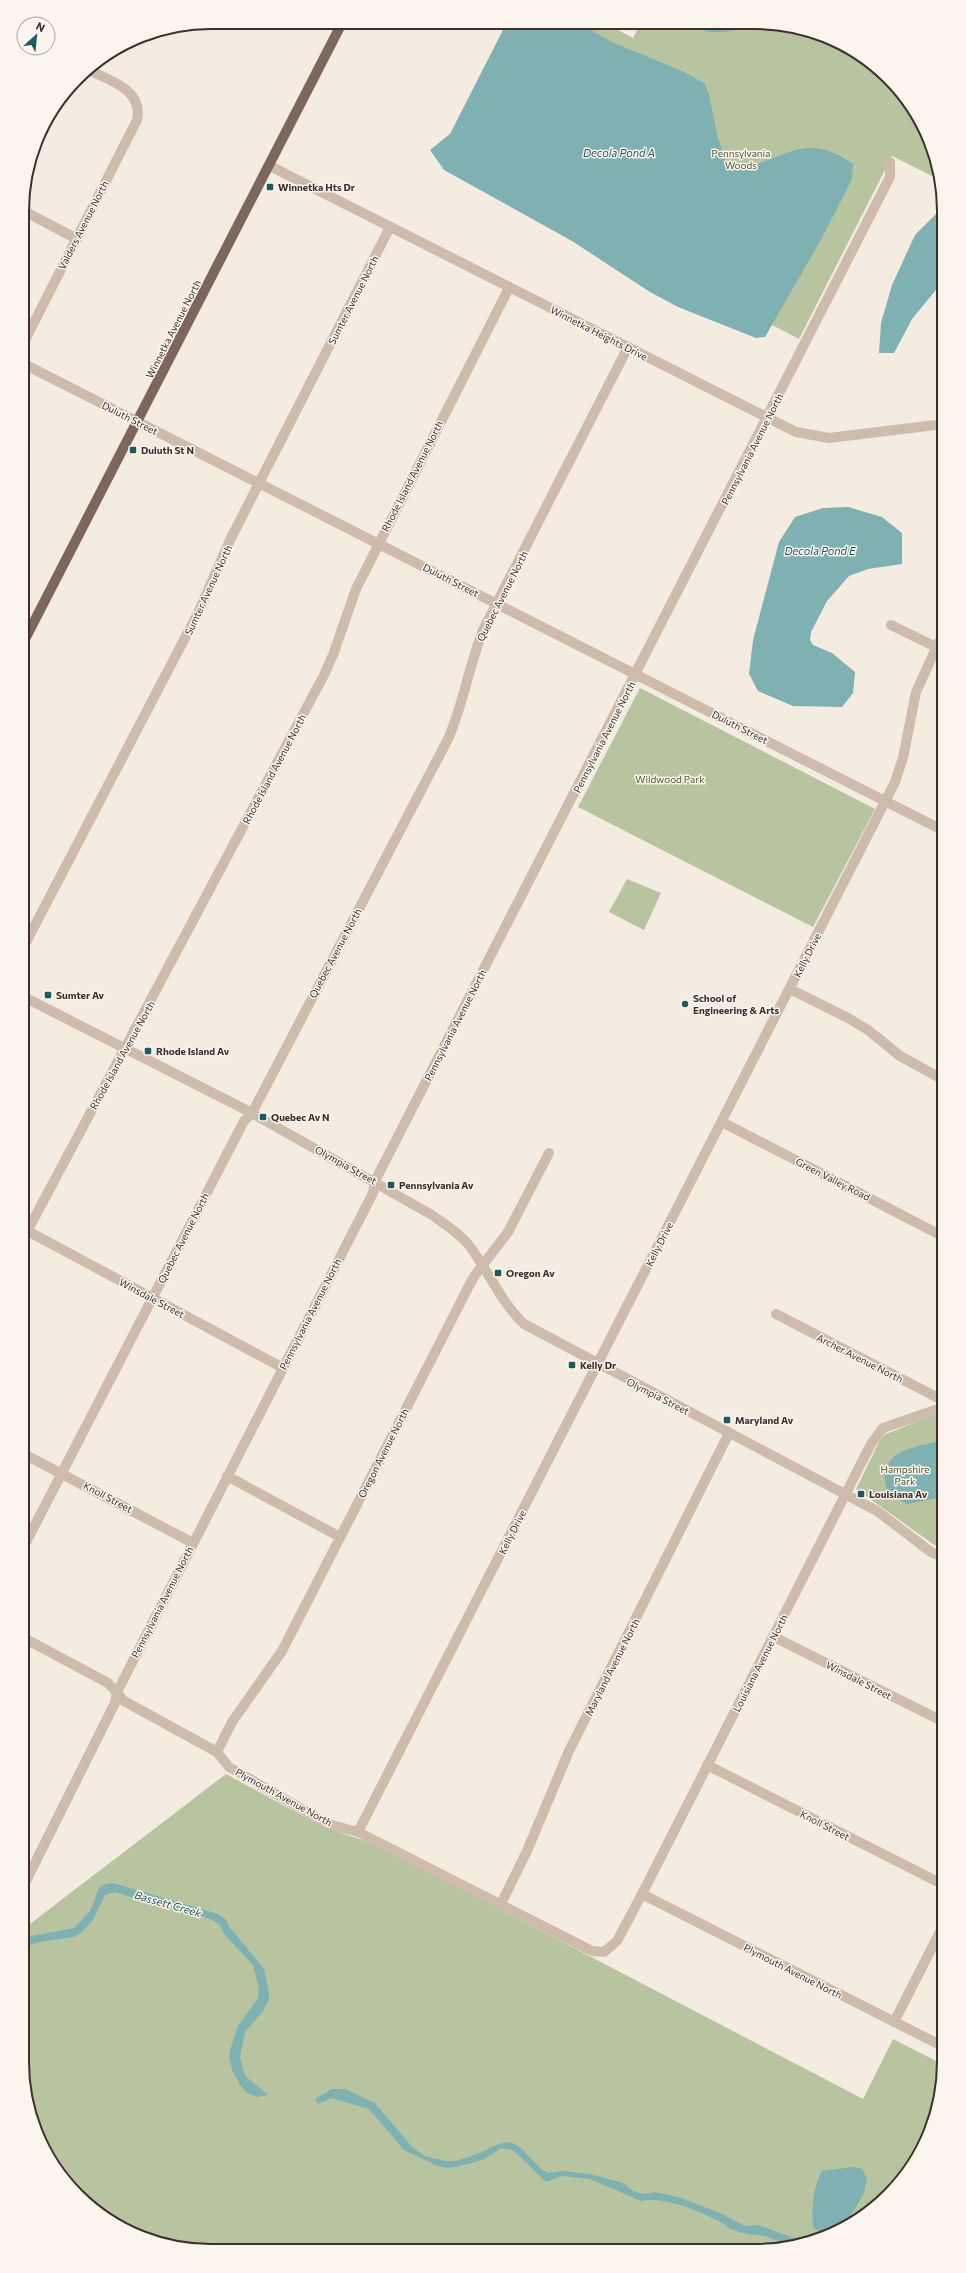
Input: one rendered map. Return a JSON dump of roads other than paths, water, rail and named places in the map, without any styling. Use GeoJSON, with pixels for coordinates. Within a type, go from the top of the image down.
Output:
{"type":"FeatureCollection","features":[{"type":"Feature","properties":{"kind":"main road","name":"Winnetka Avenue North"},"geometry":{"type":"LineString","coordinates":[[29,632],[270,166],[339,29]]}},
{"type":"Feature","properties":{"kind":"street","name":"Valders Avenue North"},"geometry":{"type":"LineString","coordinates":[[29,332],[137,120],[138,104],[133,94],[93,72]]}},
{"type":"Feature","properties":{"kind":"street","name":"Pennsylvania Avenue North"},"geometry":{"type":"LineString","coordinates":[[29,1875],[115,1703],[117,1692],[373,1193],[375,1181],[636,675],[890,177],[890,162]]}},
{"type":"Feature","properties":{"kind":"street","name":"Winnetka Heights Drive"},"geometry":{"type":"LineString","coordinates":[[270,166],[508,288],[796,432],[829,438],[937,425]]}},
{"type":"Feature","properties":{"kind":"street"},"geometry":{"type":"LineString","coordinates":[[29,214],[77,239]]}},
{"type":"Feature","properties":{"kind":"street","name":"Sumter Avenue North"},"geometry":{"type":"LineString","coordinates":[[29,937],[202,606],[230,540],[390,227]]}},
{"type":"Feature","properties":{"kind":"street","name":"Rhode Island Avenue North"},"geometry":{"type":"LineString","coordinates":[[29,1223],[126,1049],[324,675],[333,655],[356,589],[508,288]]}},
{"type":"Feature","properties":{"kind":"street","name":"Quebec Avenue North"},"geometry":{"type":"LineString","coordinates":[[29,1537],[244,1120],[252,1113],[448,739],[457,719],[475,649],[628,347]]}},
{"type":"Feature","properties":{"kind":"street","name":"Duluth Street"},"geometry":{"type":"LineString","coordinates":[[29,367],[937,828]]}},
{"type":"Feature","properties":{"kind":"street"},"geometry":{"type":"LineString","coordinates":[[891,625],[936,646]]}},
{"type":"Feature","properties":{"kind":"street","name":"Kelly Drive"},"geometry":{"type":"LineString","coordinates":[[358,1832],[886,802],[903,758],[916,692],[936,646]]}},
{"type":"Feature","properties":{"kind":"street"},"geometry":{"type":"LineString","coordinates":[[790,989],[848,1018],[868,1030],[900,1056],[937,1076]]}},
{"type":"Feature","properties":{"kind":"street","name":"Olympia Street"},"geometry":{"type":"LineString","coordinates":[[29,1000],[252,1113],[375,1181],[432,1215],[458,1233],[468,1245],[512,1313],[524,1324],[877,1511],[931,1552],[937,1555]]}},
{"type":"Feature","properties":{"kind":"street","name":"Green Valley Road"},"geometry":{"type":"LineString","coordinates":[[722,1122],[937,1233]]}},
{"type":"Feature","properties":{"kind":"street","name":"Oregon Avenue North"},"geometry":{"type":"LineString","coordinates":[[217,1752],[232,1722],[282,1651],[473,1278],[508,1232],[549,1152]]}},
{"type":"Feature","properties":{"kind":"street","name":"Winsdale Street"},"geometry":{"type":"LineString","coordinates":[[29,1232],[283,1368]]}},
{"type":"Feature","properties":{"kind":"street","name":"Archer Avenue North"},"geometry":{"type":"LineString","coordinates":[[776,1314],[937,1397]]}},
{"type":"Feature","properties":{"kind":"street","name":"Louisiana Avenue North"},"geometry":{"type":"LineString","coordinates":[[604,1952],[617,1941],[642,1894],[871,1444],[883,1428],[937,1409]]}},
{"type":"Feature","properties":{"kind":"street","name":"Maryland Avenue North"},"geometry":{"type":"LineString","coordinates":[[502,1904],[527,1851],[569,1751],[729,1433]]}},
{"type":"Feature","properties":{"kind":"street","name":"Knoll Street"},"geometry":{"type":"LineString","coordinates":[[29,1456],[193,1542]]}},
{"type":"Feature","properties":{"kind":"street"},"geometry":{"type":"LineString","coordinates":[[227,1476],[340,1537]]}},
{"type":"Feature","properties":{"kind":"street","name":"Winsdale Street"},"geometry":{"type":"LineString","coordinates":[[774,1637],[937,1718]]}},
{"type":"Feature","properties":{"kind":"street","name":"Plymouth Avenue North"},"geometry":{"type":"LineString","coordinates":[[29,1641],[108,1683],[124,1701],[217,1752],[230,1767],[328,1824],[358,1832],[592,1951],[604,1952]]}},
{"type":"Feature","properties":{"kind":"street","name":"Knoll Street"},"geometry":{"type":"LineString","coordinates":[[707,1765],[937,1880]]}},
{"type":"Feature","properties":{"kind":"street","name":"Plymouth Avenue North"},"geometry":{"type":"LineString","coordinates":[[642,1894],[937,2044]]}},
{"type":"Feature","properties":{"kind":"street"},"geometry":{"type":"LineString","coordinates":[[894,2022],[937,1938]]}},
{"type":"Feature","properties":{"kind":"water","name":"Decola Pond A"},"geometry":{"type":"Polygon","coordinates":[[[503,29],[589,29],[612,42],[684,72],[704,83],[708,91],[718,138],[726,162],[741,169],[797,150],[809,148],[822,149],[837,154],[853,164],[852,179],[823,236],[765,337],[756,338],[678,307],[650,292],[572,241],[444,170],[430,150],[450,134],[503,29]]]}},
{"type":"Feature","properties":{"kind":"water"},"geometry":{"type":"Polygon","coordinates":[[[702,29],[734,29],[732,31],[718,32],[708,32],[702,29]]]}},
{"type":"Feature","properties":{"kind":"water"},"geometry":{"type":"Polygon","coordinates":[[[937,213],[937,287],[912,319],[894,353],[879,353],[881,323],[892,285],[915,235],[937,213]]]}},
{"type":"Feature","properties":{"kind":"water","name":"Decola Pond E"},"geometry":{"type":"Polygon","coordinates":[[[848,507],[882,517],[902,533],[902,564],[868,569],[849,576],[827,601],[811,632],[810,640],[813,645],[832,653],[855,672],[853,693],[842,707],[793,706],[758,691],[749,674],[753,640],[779,542],[795,517],[823,508],[848,507]]]}},
{"type":"Feature","properties":{"kind":"water"},"geometry":{"type":"Polygon","coordinates":[[[937,1442],[937,1498],[907,1504],[888,1492],[885,1478],[886,1468],[891,1459],[900,1453],[921,1445],[937,1442]]]}},
{"type":"Feature","properties":{"kind":"water","name":"Bassett Creek"},"geometry":{"type":"Polygon","coordinates":[[[113,1883],[218,1914],[227,1920],[228,1925],[264,1969],[269,1992],[269,2000],[263,2011],[245,2032],[240,2057],[245,2076],[268,2095],[257,2097],[246,2092],[240,2085],[232,2070],[229,2054],[238,2026],[257,2000],[259,1989],[253,1965],[225,1935],[219,1924],[192,1912],[154,1904],[115,1892],[105,1895],[93,1920],[81,1933],[74,1937],[40,1942],[29,1946],[29,1937],[74,1928],[90,1911],[99,1888],[105,1884],[113,1883]]]}},
{"type":"Feature","properties":{"kind":"water"},"geometry":{"type":"Polygon","coordinates":[[[332,2089],[345,2089],[375,2103],[412,2147],[425,2156],[445,2161],[456,2161],[480,2153],[496,2145],[506,2142],[513,2143],[521,2148],[541,2169],[549,2173],[561,2171],[590,2174],[623,2183],[633,2191],[643,2194],[655,2192],[678,2197],[718,2212],[745,2226],[758,2225],[798,2239],[781,2242],[763,2236],[740,2232],[692,2209],[661,2201],[641,2201],[590,2179],[562,2176],[546,2182],[513,2150],[501,2148],[485,2159],[468,2164],[449,2168],[438,2166],[404,2150],[369,2109],[331,2098],[318,2104],[315,2099],[332,2089]]]}},
{"type":"Feature","properties":{"kind":"water"},"geometry":{"type":"Polygon","coordinates":[[[853,2167],[862,2169],[867,2178],[864,2193],[847,2219],[820,2232],[813,2228],[813,2199],[822,2171],[853,2167]]]}},
{"type":"Feature","properties":{"kind":"place","name":"Winnetka Hts Dr"},"geometry":{"type":"Point","coordinates":[270,187]}},
{"type":"Feature","properties":{"kind":"place","name":"Duluth St N"},"geometry":{"type":"Point","coordinates":[133,450]}},
{"type":"Feature","properties":{"kind":"place","name":"Sumter Av"},"geometry":{"type":"Point","coordinates":[48,995]}},
{"type":"Feature","properties":{"kind":"place","name":"School of Engineering & Arts"},"geometry":{"type":"Point","coordinates":[685,1004]}},
{"type":"Feature","properties":{"kind":"place","name":"Rhode Island Av"},"geometry":{"type":"Point","coordinates":[148,1051]}},
{"type":"Feature","properties":{"kind":"place","name":"Quebec Av N"},"geometry":{"type":"Point","coordinates":[263,1117]}},
{"type":"Feature","properties":{"kind":"place","name":"Pennsylvania Av"},"geometry":{"type":"Point","coordinates":[391,1185]}},
{"type":"Feature","properties":{"kind":"place","name":"Oregon Av"},"geometry":{"type":"Point","coordinates":[498,1273]}},
{"type":"Feature","properties":{"kind":"place","name":"Kelly Dr"},"geometry":{"type":"Point","coordinates":[572,1365]}},
{"type":"Feature","properties":{"kind":"place","name":"Maryland Av"},"geometry":{"type":"Point","coordinates":[727,1420]}},
{"type":"Feature","properties":{"kind":"place","name":"Louisiana Av"},"geometry":{"type":"Point","coordinates":[861,1494]}},
{"type":"Feature","properties":{"kind":"park label","name":"Pennsylvania Woods"},"geometry":{"type":"Point","coordinates":[741,158]}},
{"type":"Feature","properties":{"kind":"park label","name":"Wildwood Park"},"geometry":{"type":"Point","coordinates":[670,779]}},
{"type":"Feature","properties":{"kind":"park label","name":"Hampshire Park"},"geometry":{"type":"Point","coordinates":[905,1474]}}]}
